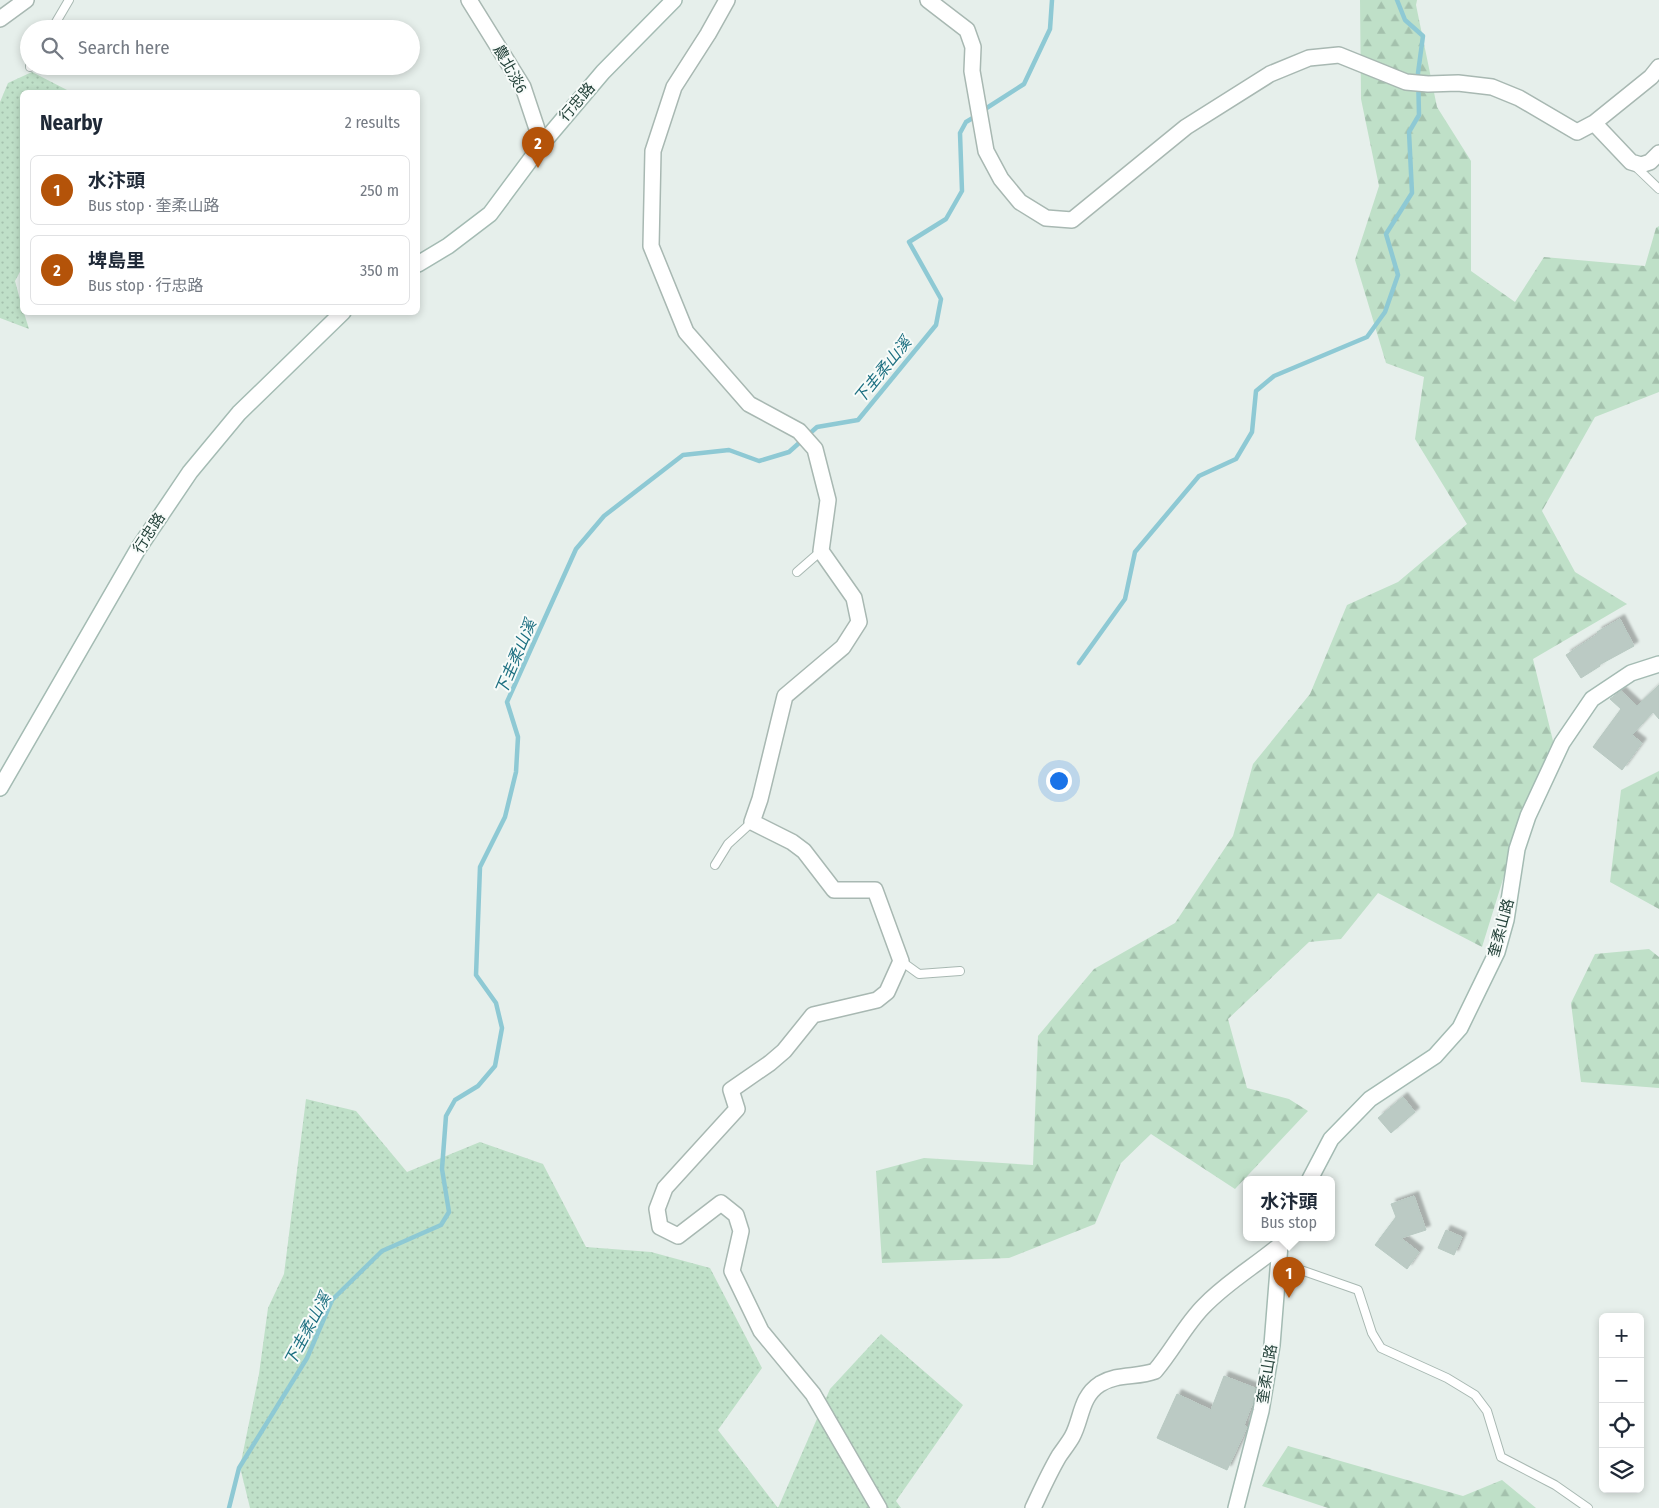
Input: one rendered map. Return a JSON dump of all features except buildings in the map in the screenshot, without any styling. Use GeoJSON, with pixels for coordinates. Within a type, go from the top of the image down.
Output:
{"type":"FeatureCollection","features":[{"type":"Feature","properties":{"kind":"street"},"geometry":{"type":"LineString","coordinates":[[0,19],[26,0]]}},
{"type":"Feature","properties":{"kind":"street","name":"農北淡6"},"geometry":{"type":"LineString","coordinates":[[469,0],[523,87],[542,144]]}},
{"type":"Feature","properties":{"kind":"street","name":"行忠路"},"geometry":{"type":"LineString","coordinates":[[420,263],[448,246],[490,214],[542,144],[603,72],[674,0]]}},
{"type":"Feature","properties":{"kind":"street"},"geometry":{"type":"LineString","coordinates":[[727,0],[674,87],[653,151],[651,246],[686,332],[749,404],[799,431],[815,449],[828,500],[821,550],[854,598],[859,622],[843,647],[785,696],[760,799],[752,822],[792,842],[804,851],[834,890],[875,890],[901,961],[888,992],[877,1000],[813,1015],[784,1051],[731,1090],[737,1109],[665,1188],[657,1209],[660,1227],[678,1236],[721,1203],[736,1215],[741,1231],[732,1271],[761,1331],[813,1394],[879,1508]]}},
{"type":"Feature","properties":{"kind":"street"},"geometry":{"type":"LineString","coordinates":[[928,0],[967,30],[973,47],[972,71],[986,151],[1000,179],[1020,202],[1046,218],[1072,220],[1186,127],[1270,74],[1309,58],[1339,55],[1406,82],[1428,84],[1458,83],[1492,87],[1519,98],[1577,132],[1594,123],[1651,77],[1659,67]]}},
{"type":"Feature","properties":{"kind":"street"},"geometry":{"type":"LineString","coordinates":[[1594,123],[1631,162],[1641,164],[1650,162],[1659,153]]}},
{"type":"Feature","properties":{"kind":"street","name":"行忠路"},"geometry":{"type":"LineString","coordinates":[[0,788],[138,549],[190,472],[239,413],[340,315]]}},
{"type":"Feature","properties":{"kind":"street","name":"奎柔山路"},"geometry":{"type":"LineString","coordinates":[[1312,1176],[1331,1139],[1370,1099],[1435,1056],[1460,1028],[1497,952],[1506,920],[1517,848],[1528,816],[1562,743],[1592,699],[1631,673],[1659,664]]}},
{"type":"Feature","properties":{"kind":"street"},"geometry":{"type":"LineString","coordinates":[[1033,1508],[1059,1456],[1072,1438],[1086,1398],[1092,1390],[1118,1376],[1156,1371],[1189,1323],[1203,1307],[1220,1290],[1264,1259],[1281,1241]]}},
{"type":"Feature","properties":{"kind":"street","name":"奎柔山路"},"geometry":{"type":"LineString","coordinates":[[1236,1508],[1261,1412],[1272,1345],[1281,1241]]}},
{"type":"Feature","properties":{"kind":"lane"},"geometry":{"type":"LineString","coordinates":[[57,20],[69,0]]}},
{"type":"Feature","properties":{"kind":"lane"},"geometry":{"type":"LineString","coordinates":[[1631,162],[1659,189]]}},
{"type":"Feature","properties":{"kind":"lane"},"geometry":{"type":"LineString","coordinates":[[797,572],[821,550]]}},
{"type":"Feature","properties":{"kind":"lane"},"geometry":{"type":"LineString","coordinates":[[715,865],[728,844],[752,822]]}},
{"type":"Feature","properties":{"kind":"lane"},"geometry":{"type":"LineString","coordinates":[[901,961],[919,974],[960,971]]}},
{"type":"Feature","properties":{"kind":"lane"},"geometry":{"type":"LineString","coordinates":[[1278,1262],[1358,1290],[1372,1332],[1381,1348],[1447,1378],[1475,1395],[1488,1411],[1500,1457],[1555,1484],[1588,1508]]}},
{"type":"Feature","properties":{"kind":"green space"},"geometry":{"type":"Polygon","coordinates":[[[1360,0],[1417,0],[1416,5],[1437,107],[1471,161],[1471,271],[1515,302],[1544,257],[1645,266],[1656,228],[1659,226],[1659,392],[1595,417],[1542,511],[1575,572],[1627,604],[1533,659],[1555,749],[1522,818],[1482,947],[1378,893],[1341,939],[1309,942],[1228,1019],[1247,1088],[1289,1099],[1308,1111],[1247,1176],[1243,1176],[1243,1180],[1235,1189],[1151,1134],[1121,1163],[1095,1224],[1009,1258],[882,1263],[876,1171],[924,1158],[1033,1165],[1038,1036],[1094,969],[1175,923],[1233,836],[1253,764],[1310,694],[1347,605],[1398,582],[1467,524],[1415,439],[1424,377],[1386,363],[1355,260],[1379,186],[1361,99],[1360,0]]]}},
{"type":"Feature","properties":{"kind":"green space"},"geometry":{"type":"Polygon","coordinates":[[[25,75],[38,75],[67,90],[20,90],[20,272],[15,281],[20,300],[20,315],[25,315],[29,329],[0,318],[0,102],[8,83],[25,75]]]}},
{"type":"Feature","properties":{"kind":"green space"},"geometry":{"type":"Polygon","coordinates":[[[1659,771],[1659,909],[1610,882],[1621,790],[1659,771]]]}},
{"type":"Feature","properties":{"kind":"green space"},"geometry":{"type":"Polygon","coordinates":[[[1649,949],[1659,957],[1659,1088],[1581,1082],[1571,1003],[1595,954],[1649,949]]]}},
{"type":"Feature","properties":{"kind":"green space"},"geometry":{"type":"Polygon","coordinates":[[[306,1099],[356,1111],[407,1172],[480,1142],[543,1164],[586,1247],[651,1252],[710,1268],[762,1368],[718,1430],[778,1508],[250,1508],[240,1467],[259,1374],[268,1308],[284,1274],[306,1099]]]}},
{"type":"Feature","properties":{"kind":"green space"},"geometry":{"type":"Polygon","coordinates":[[[881,1334],[963,1405],[896,1501],[901,1508],[778,1508],[830,1389],[881,1334]]]}},
{"type":"Feature","properties":{"kind":"green space"},"geometry":{"type":"Polygon","coordinates":[[[1288,1446],[1463,1496],[1502,1480],[1536,1508],[1328,1508],[1262,1486],[1288,1446]]]}},
{"type":"Feature","properties":{"kind":"waterway","name":"下圭柔山溪"},"geometry":{"type":"LineString","coordinates":[[982,111],[1024,84],[1050,29],[1052,0]]}},
{"type":"Feature","properties":{"kind":"waterway"},"geometry":{"type":"LineString","coordinates":[[1079,663],[1125,599],[1135,552],[1199,476],[1236,459],[1252,432],[1256,391],[1274,376],[1367,337],[1385,312],[1398,275],[1386,234],[1412,193],[1409,132],[1419,115],[1418,73],[1423,36],[1405,20],[1397,0]]}},
{"type":"Feature","properties":{"kind":"waterway","name":"下圭柔山溪"},"geometry":{"type":"LineString","coordinates":[[229,1508],[239,1468],[307,1358],[332,1300],[382,1251],[441,1225],[449,1212],[442,1169],[446,1116],[455,1100],[478,1086],[495,1066],[502,1028],[496,1003],[476,975],[480,867],[505,817],[516,772],[518,737],[507,702],[576,549],[604,516],[683,455],[729,450],[759,461],[789,452],[817,427],[858,420],[936,325],[941,299],[909,242],[946,219],[962,191],[960,133],[966,122],[976,116]]}},
{"type":"Feature","properties":{"kind":"place","name":"埤島里"},"geometry":{"type":"Point","coordinates":[538,168]}},
{"type":"Feature","properties":{"kind":"place","name":"水汴頭"},"geometry":{"type":"Point","coordinates":[1289,1298]}}]}
